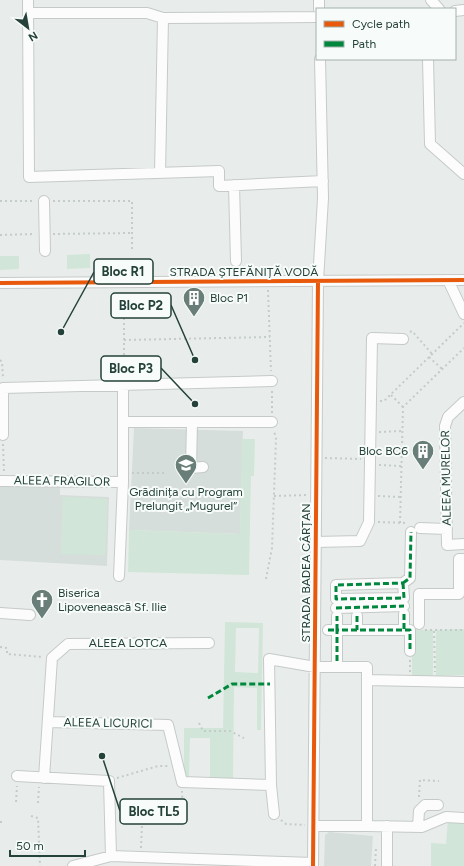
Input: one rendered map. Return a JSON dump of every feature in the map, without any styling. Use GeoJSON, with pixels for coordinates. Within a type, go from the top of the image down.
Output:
{"type":"FeatureCollection","features":[{"type":"Feature","properties":{"kind":"street"},"geometry":{"type":"LineString","coordinates":[[28,0],[29,177],[219,171],[219,186],[323,181]]}},
{"type":"Feature","properties":{"kind":"street"},"geometry":{"type":"LineString","coordinates":[[431,0],[438,8]]}},
{"type":"Feature","properties":{"kind":"street"},"geometry":{"type":"LineString","coordinates":[[28,13],[147,13],[163,18],[316,17]]}},
{"type":"Feature","properties":{"kind":"street"},"geometry":{"type":"LineString","coordinates":[[160,173],[163,18]]}},
{"type":"Feature","properties":{"kind":"street","name":"STRADA BADEA CÂRȚAN"},"geometry":{"type":"LineString","coordinates":[[313,865],[311,825],[315,667],[318,281],[323,181],[320,60]]}},
{"type":"Feature","properties":{"kind":"street"},"geometry":{"type":"LineString","coordinates":[[428,60],[430,144],[464,174]]}},
{"type":"Feature","properties":{"kind":"street"},"geometry":{"type":"LineString","coordinates":[[234,185],[236,261]]}},
{"type":"Feature","properties":{"kind":"street"},"geometry":{"type":"LineString","coordinates":[[44,201],[45,251]]}},
{"type":"Feature","properties":{"kind":"street"},"geometry":{"type":"LineString","coordinates":[[448,280],[464,314]]}},
{"type":"Feature","properties":{"kind":"street","name":"STRADA ȘTEFĂNIȚĂ VODĂ"},"geometry":{"type":"LineString","coordinates":[[0,283],[464,280]]}},
{"type":"Feature","properties":{"kind":"street"},"geometry":{"type":"LineString","coordinates":[[316,542],[360,541],[369,522],[370,496],[367,462],[370,432],[372,338],[403,339]]}},
{"type":"Feature","properties":{"kind":"street"},"geometry":{"type":"LineString","coordinates":[[3,435],[3,388],[272,381]]}},
{"type":"Feature","properties":{"kind":"street","name":"ALEEA FRAGILOR"},"geometry":{"type":"LineString","coordinates":[[2,481],[123,477],[124,384]]}},
{"type":"Feature","properties":{"kind":"street","name":"ALEEA MURELOR"},"geometry":{"type":"LineString","coordinates":[[464,402],[448,417],[445,426],[447,545],[464,544]]}},
{"type":"Feature","properties":{"kind":"street"},"geometry":{"type":"LineString","coordinates":[[123,422],[272,422]]}},
{"type":"Feature","properties":{"kind":"street"},"geometry":{"type":"LineString","coordinates":[[192,422],[191,468],[202,468]]}},
{"type":"Feature","properties":{"kind":"street"},"geometry":{"type":"LineString","coordinates":[[119,576],[123,477]]}},
{"type":"Feature","properties":{"kind":"street"},"geometry":{"type":"LineString","coordinates":[[403,583],[404,598],[336,599],[336,585],[403,583],[410,578],[416,530],[447,529]]}},
{"type":"Feature","properties":{"kind":"street"},"geometry":{"type":"LineString","coordinates":[[419,624],[419,594],[459,594],[459,559],[464,558]]}},
{"type":"Feature","properties":{"kind":"street"},"geometry":{"type":"LineString","coordinates":[[356,584],[357,599]]}},
{"type":"Feature","properties":{"kind":"street"},"geometry":{"type":"LineString","coordinates":[[384,584],[384,598]]}},
{"type":"Feature","properties":{"kind":"street"},"geometry":{"type":"LineString","coordinates":[[337,661],[332,630],[336,612],[404,610],[410,651]]}},
{"type":"Feature","properties":{"kind":"street"},"geometry":{"type":"LineString","coordinates":[[0,613],[30,615]]}},
{"type":"Feature","properties":{"kind":"street"},"geometry":{"type":"LineString","coordinates":[[357,616],[357,630]]}},
{"type":"Feature","properties":{"kind":"street"},"geometry":{"type":"LineString","coordinates":[[332,630],[407,630]]}},
{"type":"Feature","properties":{"kind":"street","name":"ALEEA LOTCA"},"geometry":{"type":"LineString","coordinates":[[52,658],[68,644],[210,643]]}},
{"type":"Feature","properties":{"kind":"street"},"geometry":{"type":"LineString","coordinates":[[42,778],[48,722],[52,658]]}},
{"type":"Feature","properties":{"kind":"street"},"geometry":{"type":"LineString","coordinates":[[274,814],[271,785],[270,659],[315,667],[367,667],[367,826]]}},
{"type":"Feature","properties":{"kind":"street"},"geometry":{"type":"LineString","coordinates":[[367,680],[464,682]]}},
{"type":"Feature","properties":{"kind":"street","name":"ALEEA LICURICI"},"geometry":{"type":"LineString","coordinates":[[48,722],[168,724],[178,765]]}},
{"type":"Feature","properties":{"kind":"street"},"geometry":{"type":"LineString","coordinates":[[178,765],[182,782],[271,785]]}},
{"type":"Feature","properties":{"kind":"street"},"geometry":{"type":"LineString","coordinates":[[17,776],[109,781],[111,856]]}},
{"type":"Feature","properties":{"kind":"street"},"geometry":{"type":"LineString","coordinates":[[418,827],[419,811],[425,805],[438,805]]}},
{"type":"Feature","properties":{"kind":"street"},"geometry":{"type":"LineString","coordinates":[[311,825],[422,827],[446,816],[464,818]]}},
{"type":"Feature","properties":{"kind":"street"},"geometry":{"type":"LineString","coordinates":[[387,826],[387,866]]}},
{"type":"Feature","properties":{"kind":"street"},"geometry":{"type":"LineString","coordinates":[[73,866],[111,856],[141,857],[187,862],[313,865]]}},
{"type":"Feature","properties":{"kind":"path"},"geometry":{"type":"LineString","coordinates":[[0,201],[132,201],[132,249]]}},
{"type":"Feature","properties":{"kind":"path"},"geometry":{"type":"LineString","coordinates":[[0,235],[132,233]]}},
{"type":"Feature","properties":{"kind":"path"},"geometry":{"type":"LineString","coordinates":[[266,579],[272,548],[276,440],[272,422],[272,381],[268,289]]}},
{"type":"Feature","properties":{"kind":"path"},"geometry":{"type":"LineString","coordinates":[[124,295],[124,384]]}},
{"type":"Feature","properties":{"kind":"path"},"geometry":{"type":"LineString","coordinates":[[371,401],[384,401],[464,323]]}},
{"type":"Feature","properties":{"kind":"path"},"geometry":{"type":"LineString","coordinates":[[412,331],[432,354]]}},
{"type":"Feature","properties":{"kind":"path"},"geometry":{"type":"LineString","coordinates":[[124,340],[270,337]]}},
{"type":"Feature","properties":{"kind":"path"},"geometry":{"type":"LineString","coordinates":[[400,523],[403,407],[464,348]]}},
{"type":"Feature","properties":{"kind":"path"},"geometry":{"type":"LineString","coordinates":[[430,356],[442,369]]}},
{"type":"Feature","properties":{"kind":"path"},"geometry":{"type":"LineString","coordinates":[[0,360],[2,362],[3,388]]}},
{"type":"Feature","properties":{"kind":"path"},"geometry":{"type":"LineString","coordinates":[[390,395],[403,407]]}},
{"type":"Feature","properties":{"kind":"path"},"geometry":{"type":"LineString","coordinates":[[370,432],[402,431]]}},
{"type":"Feature","properties":{"kind":"path"},"geometry":{"type":"LineString","coordinates":[[2,481],[3,435]]}},
{"type":"Feature","properties":{"kind":"path"},"geometry":{"type":"LineString","coordinates":[[324,458],[402,466]]}},
{"type":"Feature","properties":{"kind":"path"},"geometry":{"type":"LineString","coordinates":[[123,477],[164,473]]}},
{"type":"Feature","properties":{"kind":"path"},"geometry":{"type":"LineString","coordinates":[[274,496],[311,495]]}},
{"type":"Feature","properties":{"kind":"path"},"geometry":{"type":"LineString","coordinates":[[370,496],[401,497]]}},
{"type":"Feature","properties":{"kind":"path"},"geometry":{"type":"LineString","coordinates":[[369,522],[412,524],[416,530]]}},
{"type":"Feature","properties":{"kind":"path"},"geometry":{"type":"LineString","coordinates":[[407,630],[464,630]]}},
{"type":"Feature","properties":{"kind":"path"},"geometry":{"type":"LineString","coordinates":[[434,630],[435,682]]}},
{"type":"Feature","properties":{"kind":"path"},"geometry":{"type":"LineString","coordinates":[[0,648],[7,648],[7,654],[52,658]]}},
{"type":"Feature","properties":{"kind":"path"},"geometry":{"type":"LineString","coordinates":[[410,651],[410,681]]}},
{"type":"Feature","properties":{"kind":"path"},"geometry":{"type":"LineString","coordinates":[[199,723],[203,731],[230,731],[244,738]]}},
{"type":"Feature","properties":{"kind":"path"},"geometry":{"type":"LineString","coordinates":[[109,781],[158,766],[178,765]]}},
{"type":"Feature","properties":{"kind":"path"},"geometry":{"type":"LineString","coordinates":[[16,802],[17,776]]}},
{"type":"Feature","properties":{"kind":"path"},"geometry":{"type":"LineString","coordinates":[[38,803],[42,778]]}},
{"type":"Feature","properties":{"kind":"path"},"geometry":{"type":"LineString","coordinates":[[419,811],[420,780],[439,781]]}},
{"type":"Feature","properties":{"kind":"path"},"geometry":{"type":"LineString","coordinates":[[141,857],[142,824],[183,817],[182,782]]}},
{"type":"Feature","properties":{"kind":"path"},"geometry":{"type":"LineString","coordinates":[[274,814],[286,824],[311,825]]}},
{"type":"Feature","properties":{"kind":"path"},"geometry":{"type":"LineString","coordinates":[[31,816],[38,818],[40,866]]}},
{"type":"Feature","properties":{"kind":"shaded area","name":"Grădinița cu Program Prelungit „Mugurel”"},"geometry":{"type":"Polygon","coordinates":[[[134,428],[243,431],[240,534],[129,530],[134,428]]]}},
{"type":"Feature","properties":{"kind":"shaded area"},"geometry":{"type":"Polygon","coordinates":[[[0,487],[60,487],[60,495],[109,497],[107,566],[0,560],[0,487]]]}},
{"type":"Feature","properties":{"kind":"shaded area"},"geometry":{"type":"Polygon","coordinates":[[[329,832],[373,836],[371,866],[324,866],[325,835],[329,832]]]}},
{"type":"Feature","properties":{"kind":"green space"},"geometry":{"type":"Polygon","coordinates":[[[90,254],[90,268],[67,269],[67,255],[90,254]]]}},
{"type":"Feature","properties":{"kind":"green space"},"geometry":{"type":"Polygon","coordinates":[[[0,256],[19,256],[19,269],[0,270],[0,256]]]}},
{"type":"Feature","properties":{"kind":"green space"},"geometry":{"type":"Polygon","coordinates":[[[242,439],[255,439],[254,476],[251,476],[249,575],[128,572],[129,530],[240,534],[242,439]]]}},
{"type":"Feature","properties":{"kind":"green space"},"geometry":{"type":"Polygon","coordinates":[[[63,497],[107,499],[105,555],[61,554],[63,497]]]}},
{"type":"Feature","properties":{"kind":"green space"},"geometry":{"type":"Polygon","coordinates":[[[225,622],[263,623],[261,730],[257,730],[257,688],[234,687],[233,779],[210,779],[210,738],[190,738],[189,779],[184,779],[184,728],[223,728],[225,622]],[[236,628],[235,672],[258,673],[259,628],[236,628]]]}},
{"type":"Feature","properties":{"kind":"green space"},"geometry":{"type":"Polygon","coordinates":[[[464,629],[464,675],[436,676],[436,630],[464,629]]]}},
{"type":"Feature","properties":{"kind":"green space"},"geometry":{"type":"Polygon","coordinates":[[[412,630],[433,630],[433,677],[412,677],[412,630]]]}},
{"type":"Feature","properties":{"kind":"green space"},"geometry":{"type":"Polygon","coordinates":[[[448,819],[464,820],[464,866],[431,866],[431,843],[446,844],[448,819]]]}},
{"type":"Feature","properties":{"kind":"marked path"},"geometry":{"type":"LineString","coordinates":[[403,583],[410,578],[411,532]]}},
{"type":"Feature","properties":{"kind":"marked path"},"geometry":{"type":"LineString","coordinates":[[403,583],[404,598],[336,599],[336,585],[403,583]]}},
{"type":"Feature","properties":{"kind":"marked path"},"geometry":{"type":"LineString","coordinates":[[336,608],[404,606]]}},
{"type":"Feature","properties":{"kind":"marked path"},"geometry":{"type":"LineString","coordinates":[[404,614],[404,630]]}},
{"type":"Feature","properties":{"kind":"marked path"},"geometry":{"type":"LineString","coordinates":[[328,630],[337,630],[337,616]]}},
{"type":"Feature","properties":{"kind":"marked path"},"geometry":{"type":"LineString","coordinates":[[357,616],[357,630]]}},
{"type":"Feature","properties":{"kind":"marked path"},"geometry":{"type":"LineString","coordinates":[[337,661],[337,630],[410,630],[410,651]]}},
{"type":"Feature","properties":{"kind":"marked path"},"geometry":{"type":"LineString","coordinates":[[208,698],[232,684],[270,684]]}},
{"type":"Feature","properties":{"kind":"cycle path"},"geometry":{"type":"LineString","coordinates":[[0,283],[464,280]]}},
{"type":"Feature","properties":{"kind":"cycle path"},"geometry":{"type":"LineString","coordinates":[[313,866],[318,281]]}},
{"type":"Feature","properties":{"kind":"place","name":"Bloc P1"},"geometry":{"type":"Point","coordinates":[194,318]}},
{"type":"Feature","properties":{"kind":"place","name":"Bloc R1"},"geometry":{"type":"Point","coordinates":[61,332]}},
{"type":"Feature","properties":{"kind":"place","name":"Bloc P2"},"geometry":{"type":"Point","coordinates":[195,360]}},
{"type":"Feature","properties":{"kind":"place","name":"Bloc P3"},"geometry":{"type":"Point","coordinates":[195,404]}},
{"type":"Feature","properties":{"kind":"place","name":"Bloc BC6"},"geometry":{"type":"Point","coordinates":[423,470]}},
{"type":"Feature","properties":{"kind":"place","name":"Grădinița cu Program Prelungit „Mugurel”"},"geometry":{"type":"Point","coordinates":[186,484]}},
{"type":"Feature","properties":{"kind":"place","name":"Biserica Lipovenească Sf. Ilie"},"geometry":{"type":"Point","coordinates":[42,620]}},
{"type":"Feature","properties":{"kind":"place","name":"Bloc TL5"},"geometry":{"type":"Point","coordinates":[102,756]}}]}
